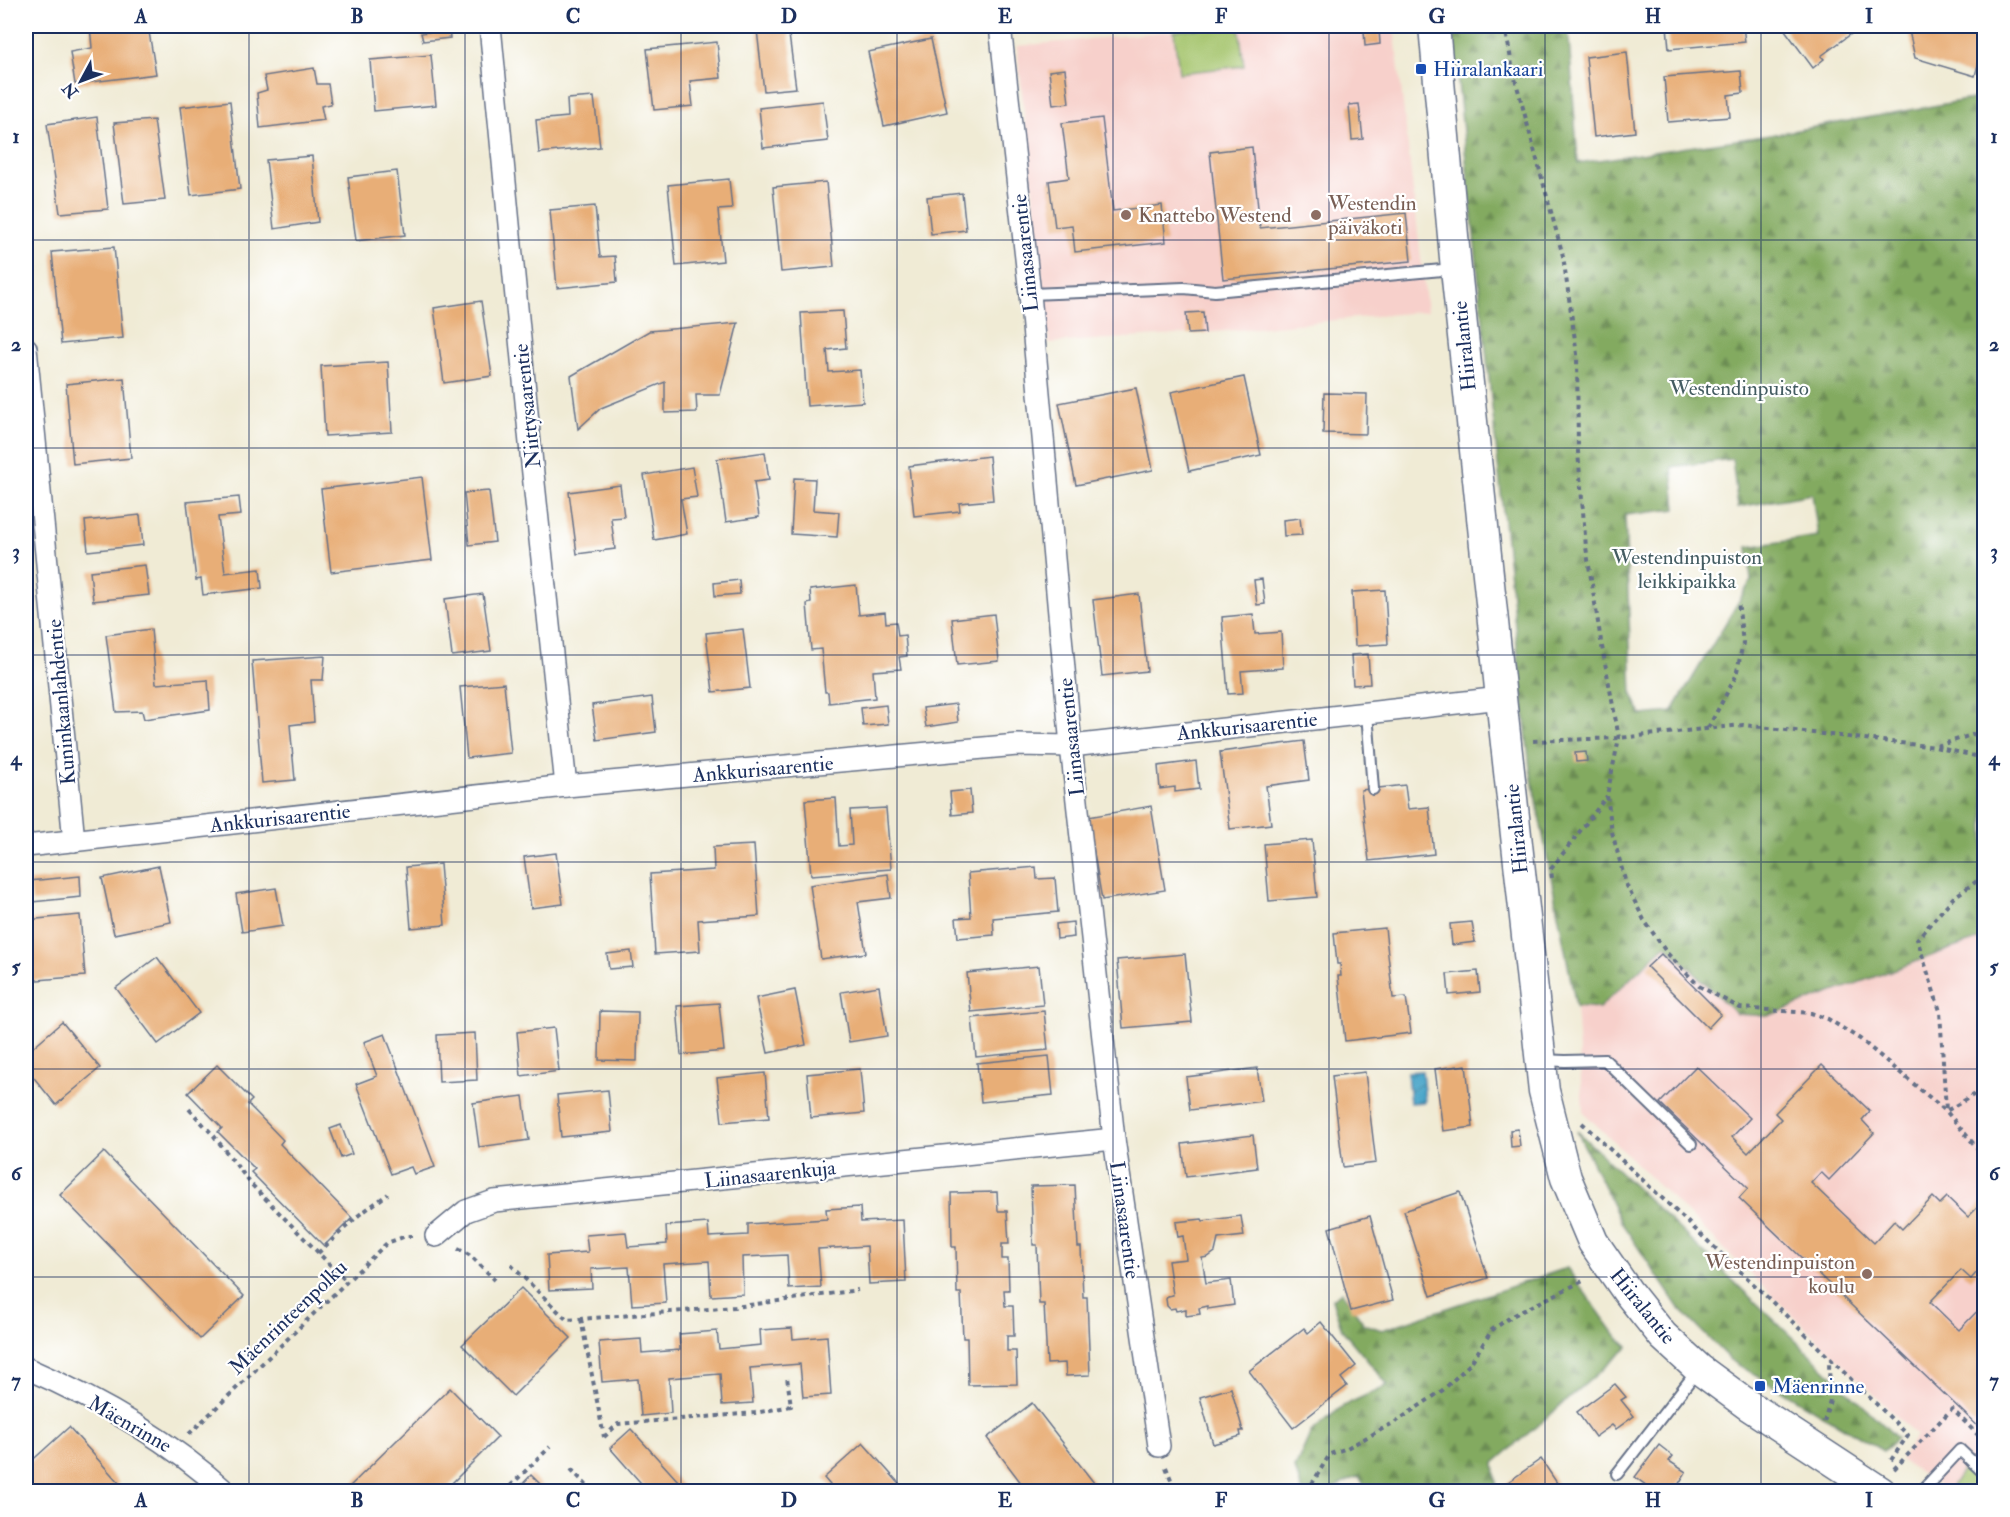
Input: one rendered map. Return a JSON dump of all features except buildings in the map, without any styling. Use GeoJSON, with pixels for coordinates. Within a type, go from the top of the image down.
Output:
{"type":"FeatureCollection","features":[{"type":"Feature","properties":{"kind":"street","name":"Niittysaarentie"},"geometry":{"type":"LineString","coordinates":[[490,26],[566,786]]}},
{"type":"Feature","properties":{"kind":"street","name":"Liinasaarentie"},"geometry":{"type":"LineString","coordinates":[[1000,26],[1030,294],[1071,746],[1114,1139],[1159,1446]]}},
{"type":"Feature","properties":{"kind":"street","name":"Hiiralantie"},"geometry":{"type":"LineString","coordinates":[[1434,26],[1456,269],[1544,1091],[1566,1178],[1593,1242],[1663,1336],[1699,1369],[1748,1405],[1887,1476]]}},
{"type":"Feature","properties":{"kind":"street","name":"Kuninkaanlahdentie"},"geometry":{"type":"LineString","coordinates":[[26,348],[74,841]]}},
{"type":"Feature","properties":{"kind":"street","name":"Ankkurisaarentie"},"geometry":{"type":"LineString","coordinates":[[26,846],[566,786],[1017,745],[1071,746],[1501,698]]}},
{"type":"Feature","properties":{"kind":"street","name":"Liinasaarenkuja"},"geometry":{"type":"LineString","coordinates":[[436,1236],[466,1211],[494,1201],[1114,1139]]}},
{"type":"Feature","properties":{"kind":"street","name":"Mäenrinne"},"geometry":{"type":"LineString","coordinates":[[26,1368],[110,1410],[174,1449],[226,1491]]}},
{"type":"Feature","properties":{"kind":"lane"},"geometry":{"type":"LineString","coordinates":[[1030,294],[1184,288],[1215,291],[1456,269]]}},
{"type":"Feature","properties":{"kind":"lane"},"geometry":{"type":"LineString","coordinates":[[1367,713],[1373,789]]}},
{"type":"Feature","properties":{"kind":"lane"},"geometry":{"type":"LineString","coordinates":[[1541,1060],[1605,1060],[1691,1144]]}},
{"type":"Feature","properties":{"kind":"lane"},"geometry":{"type":"LineString","coordinates":[[1617,1474],[1699,1369]]}},
{"type":"Feature","properties":{"kind":"lane"},"geometry":{"type":"LineString","coordinates":[[1921,1491],[1960,1450],[1984,1473]]}},
{"type":"Feature","properties":{"kind":"path"},"geometry":{"type":"LineString","coordinates":[[1505,26],[1513,71],[1563,256],[1577,354],[1578,453],[1586,547],[1619,738],[1607,795],[1612,832],[1626,884],[1644,920],[1667,953],[1699,986],[1740,1008],[1811,1013],[1828,1019],[1860,1039],[1946,1112],[1984,1156]]}},
{"type":"Feature","properties":{"kind":"path"},"geometry":{"type":"LineString","coordinates":[[1707,729],[1736,676],[1743,643],[1738,602]]}},
{"type":"Feature","properties":{"kind":"path"},"geometry":{"type":"LineString","coordinates":[[1506,742],[1619,738],[1743,725],[1935,747],[1984,758]]}},
{"type":"Feature","properties":{"kind":"path"},"geometry":{"type":"LineString","coordinates":[[1935,747],[1984,731]]}},
{"type":"Feature","properties":{"kind":"path"},"geometry":{"type":"LineString","coordinates":[[1552,880],[1551,868],[1607,795]]}},
{"type":"Feature","properties":{"kind":"path"},"geometry":{"type":"LineString","coordinates":[[1946,1112],[1940,1011],[1917,939],[1953,898],[1984,876]]}},
{"type":"Feature","properties":{"kind":"path"},"geometry":{"type":"LineString","coordinates":[[1946,1112],[1984,1089]]}},
{"type":"Feature","properties":{"kind":"path"},"geometry":{"type":"LineString","coordinates":[[189,1109],[214,1136],[251,1184],[347,1282]]}},
{"type":"Feature","properties":{"kind":"path"},"geometry":{"type":"LineString","coordinates":[[1581,1122],[1761,1291],[1829,1361],[1908,1436],[1887,1476]]}},
{"type":"Feature","properties":{"kind":"path"},"geometry":{"type":"LineString","coordinates":[[318,1253],[359,1215],[388,1194]]}},
{"type":"Feature","properties":{"kind":"path","name":"Mäenrinteenpolku"},"geometry":{"type":"LineString","coordinates":[[174,1449],[387,1242],[406,1236],[436,1236]]}},
{"type":"Feature","properties":{"kind":"path"},"geometry":{"type":"LineString","coordinates":[[436,1236],[471,1256],[495,1280]]}},
{"type":"Feature","properties":{"kind":"path"},"geometry":{"type":"LineString","coordinates":[[511,1265],[567,1320],[735,1307],[858,1290]]}},
{"type":"Feature","properties":{"kind":"path"},"geometry":{"type":"LineString","coordinates":[[1307,1491],[1330,1454],[1347,1448],[1397,1421],[1443,1390],[1470,1364],[1492,1330],[1512,1316],[1591,1277]]}},
{"type":"Feature","properties":{"kind":"path"},"geometry":{"type":"LineString","coordinates":[[581,1318],[604,1437],[618,1424],[755,1413],[791,1406],[787,1377]]}},
{"type":"Feature","properties":{"kind":"path"},"geometry":{"type":"LineString","coordinates":[[1823,1426],[1830,1400],[1829,1361]]}},
{"type":"Feature","properties":{"kind":"path"},"geometry":{"type":"LineString","coordinates":[[1887,1476],[1952,1409],[1984,1441]]}},
{"type":"Feature","properties":{"kind":"path"},"geometry":{"type":"LineString","coordinates":[[504,1491],[550,1447]]}},
{"type":"Feature","properties":{"kind":"path"},"geometry":{"type":"LineString","coordinates":[[571,1469],[593,1491]]}},
{"type":"Feature","properties":{"kind":"shaded area"},"geometry":{"type":"Polygon","coordinates":[[[1239,26],[1394,26],[1427,311],[1205,333],[1049,343],[1017,46],[1174,31],[1179,73],[1243,66],[1239,26]]]}},
{"type":"Feature","properties":{"kind":"shaded area","name":"Westendinpuiston koulu"},"geometry":{"type":"Polygon","coordinates":[[[1984,938],[1984,1484],[1962,1470],[1949,1491],[1900,1460],[1916,1435],[1583,1112],[1576,1006],[1599,1008],[1666,945],[1736,1014],[1984,938]]]}},
{"type":"Feature","properties":{"kind":"green space"},"geometry":{"type":"Polygon","coordinates":[[[1239,26],[1244,66],[1179,73],[1174,31],[1239,26]]]}},
{"type":"Feature","properties":{"kind":"green space","name":"Westendinpuisto"},"geometry":{"type":"Polygon","coordinates":[[[1452,26],[1568,26],[1578,163],[1764,136],[1984,97],[1984,938],[1768,1016],[1736,1014],[1666,945],[1599,1008],[1576,1006],[1530,769],[1452,26]],[[1732,459],[1672,467],[1676,509],[1625,515],[1632,694],[1641,715],[1672,712],[1751,581],[1748,547],[1818,536],[1812,494],[1738,507],[1732,459]]]}},
{"type":"Feature","properties":{"kind":"green space"},"geometry":{"type":"Polygon","coordinates":[[[1577,1131],[1897,1438],[1883,1451],[1730,1360],[1678,1307],[1621,1222],[1577,1131]]]}},
{"type":"Feature","properties":{"kind":"green space"},"geometry":{"type":"Polygon","coordinates":[[[1567,1268],[1617,1337],[1628,1347],[1494,1463],[1497,1491],[1367,1491],[1359,1476],[1327,1491],[1302,1491],[1295,1468],[1311,1432],[1343,1406],[1388,1385],[1342,1330],[1332,1299],[1342,1292],[1364,1324],[1382,1330],[1567,1268]]]}},
{"type":"Feature","properties":{"kind":"green space"},"geometry":{"type":"Polygon","coordinates":[[[1962,1470],[1984,1484],[1984,1491],[1949,1491],[1962,1470]]]}},
{"type":"Feature","properties":{"kind":"water"},"geometry":{"type":"Polygon","coordinates":[[[1422,1071],[1425,1102],[1410,1103],[1407,1072],[1422,1071]]]}},
{"type":"Feature","properties":{"kind":"place","name":"Hiiralankaari"},"geometry":{"type":"Point","coordinates":[1421,69]}},
{"type":"Feature","properties":{"kind":"place","name":"Knattebo Westend"},"geometry":{"type":"Point","coordinates":[1126,215]}},
{"type":"Feature","properties":{"kind":"place","name":"Westendin päiväkoti"},"geometry":{"type":"Point","coordinates":[1316,215]}},
{"type":"Feature","properties":{"kind":"place","name":"Westendinpuiston koulu"},"geometry":{"type":"Point","coordinates":[1867,1274]}},
{"type":"Feature","properties":{"kind":"place","name":"Mäenrinne"},"geometry":{"type":"Point","coordinates":[1760,1386]}},
{"type":"Feature","properties":{"kind":"park label","name":"Westendinpuiston leikkipaikka"},"geometry":{"type":"Point","coordinates":[1687,569]}}]}
